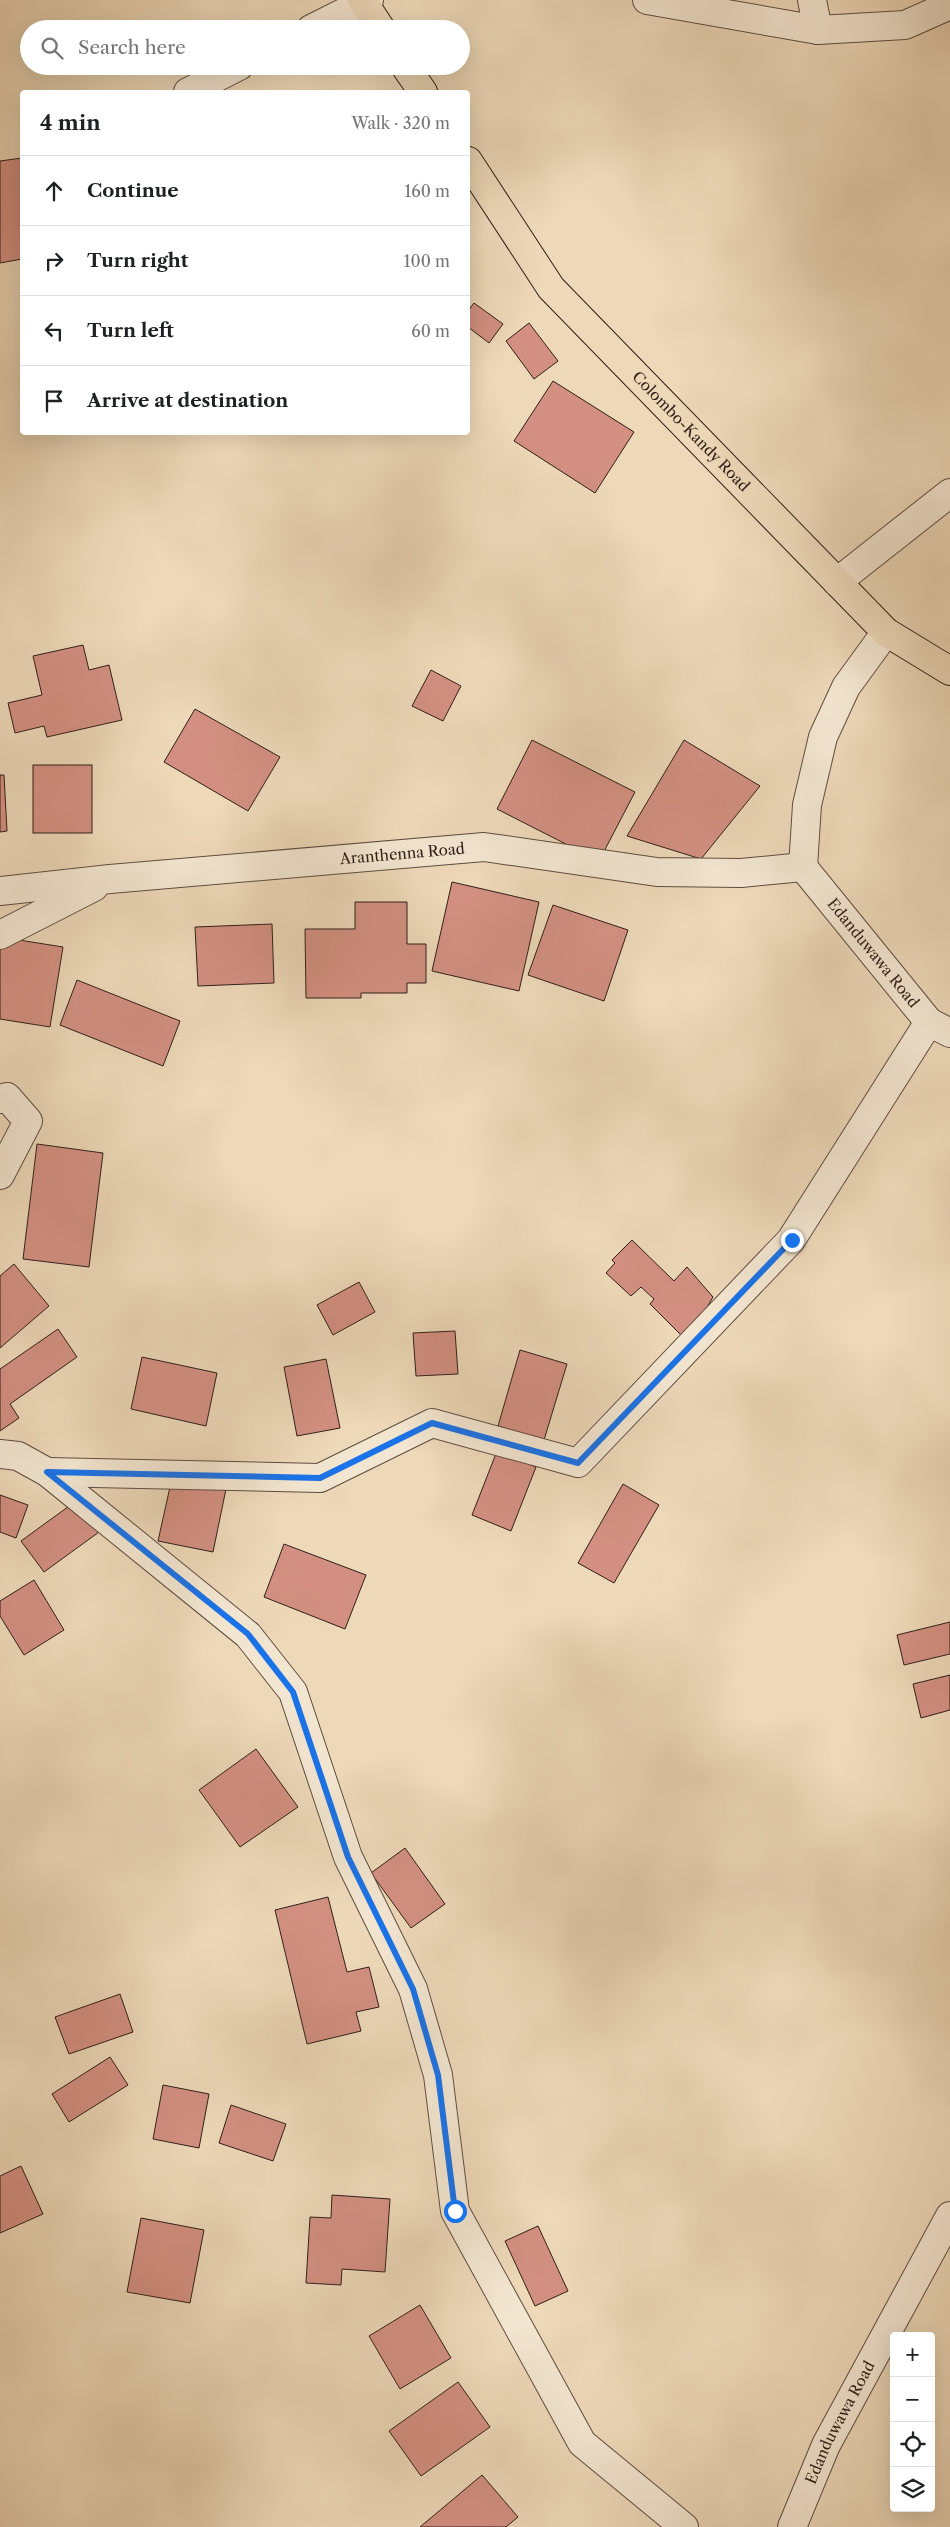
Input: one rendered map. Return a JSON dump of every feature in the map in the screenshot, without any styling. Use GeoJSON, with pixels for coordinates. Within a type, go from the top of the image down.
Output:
{"type":"FeatureCollection","features":[{"type":"Feature","properties":{"kind":"highway"},"geometry":{"type":"LineString","coordinates":[[365,1],[376,20]]}},
{"type":"Feature","properties":{"kind":"highway"},"geometry":{"type":"LineString","coordinates":[[411,75],[421,90]]}},
{"type":"Feature","properties":{"kind":"highway","name":"Colombo-Kandy Road"},"geometry":{"type":"LineString","coordinates":[[470,164],[551,288],[886,632],[950,670]]}},
{"type":"Feature","properties":{"kind":"street"},"geometry":{"type":"LineString","coordinates":[[647,0],[818,30],[905,25],[950,5]]}},
{"type":"Feature","properties":{"kind":"street"},"geometry":{"type":"LineString","coordinates":[[812,0],[818,30]]}},
{"type":"Feature","properties":{"kind":"street"},"geometry":{"type":"LineString","coordinates":[[328,20],[365,1]]}},
{"type":"Feature","properties":{"kind":"street"},"geometry":{"type":"LineString","coordinates":[[192,90],[221,75]]}},
{"type":"Feature","properties":{"kind":"street"},"geometry":{"type":"LineString","coordinates":[[836,582],[950,493]]}},
{"type":"Feature","properties":{"kind":"street"},"geometry":{"type":"LineString","coordinates":[[803,867],[807,805],[822,737],[846,687],[886,632]]}},
{"type":"Feature","properties":{"kind":"street","name":"Aranthenna Road"},"geometry":{"type":"LineString","coordinates":[[0,892],[110,879],[484,847],[657,872],[741,874],[803,867]]}},
{"type":"Feature","properties":{"kind":"street","name":"Edanduwawa Road"},"geometry":{"type":"LineString","coordinates":[[803,867],[940,1028]]}},
{"type":"Feature","properties":{"kind":"street"},"geometry":{"type":"LineString","coordinates":[[0,935],[110,879]]}},
{"type":"Feature","properties":{"kind":"street"},"geometry":{"type":"LineString","coordinates":[[47,1472],[320,1478],[432,1423],[578,1463],[792,1240],[940,1028]]}},
{"type":"Feature","properties":{"kind":"street"},"geometry":{"type":"LineString","coordinates":[[0,1099],[6,1098],[28,1121],[0,1176]]}},
{"type":"Feature","properties":{"kind":"street"},"geometry":{"type":"LineString","coordinates":[[0,1454],[18,1456],[47,1472],[248,1634],[293,1692],[348,1857],[413,1989],[438,2075],[455,2211],[582,2442],[684,2527]]}},
{"type":"Feature","properties":{"kind":"street","name":"Edanduwawa Road"},"geometry":{"type":"LineString","coordinates":[[792,2527],[826,2445],[950,2216]]}},
{"type":"Feature","properties":{"kind":"building"},"geometry":{"type":"Polygon","coordinates":[[[20,158],[20,259],[0,263],[0,161],[20,158]]]}},
{"type":"Feature","properties":{"kind":"building"},"geometry":{"type":"Polygon","coordinates":[[[474,303],[503,324],[489,343],[470,329],[470,308],[474,303]]]}},
{"type":"Feature","properties":{"kind":"building"},"geometry":{"type":"Polygon","coordinates":[[[529,323],[558,361],[534,379],[506,341],[529,323]]]}},
{"type":"Feature","properties":{"kind":"building"},"geometry":{"type":"Polygon","coordinates":[[[553,381],[634,432],[595,493],[514,441],[553,381]]]}},
{"type":"Feature","properties":{"kind":"building"},"geometry":{"type":"Polygon","coordinates":[[[83,645],[89,670],[109,665],[122,720],[47,737],[44,726],[15,733],[8,703],[42,695],[33,656],[83,645]]]}},
{"type":"Feature","properties":{"kind":"building"},"geometry":{"type":"Polygon","coordinates":[[[431,670],[461,686],[443,721],[412,706],[431,670]]]}},
{"type":"Feature","properties":{"kind":"building"},"geometry":{"type":"Polygon","coordinates":[[[195,709],[280,757],[248,811],[164,762],[195,709]]]}},
{"type":"Feature","properties":{"kind":"building"},"geometry":{"type":"Polygon","coordinates":[[[532,740],[635,792],[599,861],[497,809],[532,740]]]}},
{"type":"Feature","properties":{"kind":"building"},"geometry":{"type":"Polygon","coordinates":[[[684,740],[760,786],[701,859],[627,836],[684,740]]]}},
{"type":"Feature","properties":{"kind":"building"},"geometry":{"type":"Polygon","coordinates":[[[33,765],[92,765],[92,833],[33,833],[33,765]]]}},
{"type":"Feature","properties":{"kind":"building"},"geometry":{"type":"Polygon","coordinates":[[[0,775],[4,775],[7,831],[0,832],[0,775]]]}},
{"type":"Feature","properties":{"kind":"building"},"geometry":{"type":"Polygon","coordinates":[[[452,882],[539,902],[519,991],[432,971],[452,882]]]}},
{"type":"Feature","properties":{"kind":"building"},"geometry":{"type":"Polygon","coordinates":[[[355,902],[407,902],[407,944],[426,944],[426,983],[407,983],[407,993],[361,993],[361,998],[306,998],[305,929],[355,929],[355,902]]]}},
{"type":"Feature","properties":{"kind":"building"},"geometry":{"type":"Polygon","coordinates":[[[553,905],[628,930],[604,1001],[528,975],[553,905]]]}},
{"type":"Feature","properties":{"kind":"building"},"geometry":{"type":"Polygon","coordinates":[[[272,924],[274,983],[198,986],[195,927],[272,924]]]}},
{"type":"Feature","properties":{"kind":"building"},"geometry":{"type":"Polygon","coordinates":[[[0,937],[63,947],[50,1027],[0,1019],[0,937]]]}},
{"type":"Feature","properties":{"kind":"building"},"geometry":{"type":"Polygon","coordinates":[[[77,980],[180,1021],[163,1066],[60,1025],[77,980]]]}},
{"type":"Feature","properties":{"kind":"building"},"geometry":{"type":"Polygon","coordinates":[[[37,1144],[103,1153],[89,1267],[23,1259],[37,1144]]]}},
{"type":"Feature","properties":{"kind":"building"},"geometry":{"type":"Polygon","coordinates":[[[632,1240],[674,1281],[687,1267],[713,1297],[700,1320],[682,1336],[650,1304],[654,1299],[641,1287],[631,1296],[606,1273],[615,1263],[612,1260],[632,1240]]]}},
{"type":"Feature","properties":{"kind":"building"},"geometry":{"type":"Polygon","coordinates":[[[14,1264],[49,1306],[0,1348],[0,1276],[14,1264]]]}},
{"type":"Feature","properties":{"kind":"building"},"geometry":{"type":"Polygon","coordinates":[[[359,1282],[375,1312],[333,1335],[317,1305],[359,1282]]]}},
{"type":"Feature","properties":{"kind":"building"},"geometry":{"type":"Polygon","coordinates":[[[58,1329],[77,1357],[10,1404],[19,1418],[0,1431],[0,1369],[58,1329]]]}},
{"type":"Feature","properties":{"kind":"building"},"geometry":{"type":"Polygon","coordinates":[[[455,1331],[458,1374],[416,1376],[413,1333],[455,1331]]]}},
{"type":"Feature","properties":{"kind":"building"},"geometry":{"type":"Polygon","coordinates":[[[520,1350],[567,1364],[544,1440],[498,1426],[520,1350]]]}},
{"type":"Feature","properties":{"kind":"building"},"geometry":{"type":"Polygon","coordinates":[[[142,1357],[217,1373],[206,1426],[131,1409],[142,1357]]]}},
{"type":"Feature","properties":{"kind":"building"},"geometry":{"type":"Polygon","coordinates":[[[326,1359],[340,1428],[297,1436],[284,1367],[326,1359]]]}},
{"type":"Feature","properties":{"kind":"building"},"geometry":{"type":"Polygon","coordinates":[[[497,1451],[536,1467],[511,1531],[472,1515],[497,1451]]]}},
{"type":"Feature","properties":{"kind":"building"},"geometry":{"type":"Polygon","coordinates":[[[172,1478],[226,1489],[213,1552],[158,1541],[172,1478]]]}},
{"type":"Feature","properties":{"kind":"building"},"geometry":{"type":"Polygon","coordinates":[[[623,1484],[659,1505],[614,1583],[578,1563],[623,1484]]]}},
{"type":"Feature","properties":{"kind":"building"},"geometry":{"type":"Polygon","coordinates":[[[0,1495],[28,1505],[16,1538],[0,1532],[0,1495]]]}},
{"type":"Feature","properties":{"kind":"building"},"geometry":{"type":"Polygon","coordinates":[[[76,1501],[99,1532],[44,1572],[21,1541],[76,1501]]]}},
{"type":"Feature","properties":{"kind":"building"},"geometry":{"type":"Polygon","coordinates":[[[284,1544],[366,1575],[345,1629],[264,1597],[284,1544]]]}},
{"type":"Feature","properties":{"kind":"building"},"geometry":{"type":"Polygon","coordinates":[[[34,1580],[64,1630],[24,1655],[0,1616],[0,1601],[34,1580]]]}},
{"type":"Feature","properties":{"kind":"building"},"geometry":{"type":"Polygon","coordinates":[[[950,1622],[950,1654],[904,1665],[897,1635],[950,1622]]]}},
{"type":"Feature","properties":{"kind":"building"},"geometry":{"type":"Polygon","coordinates":[[[950,1675],[950,1710],[921,1718],[913,1684],[950,1675]]]}},
{"type":"Feature","properties":{"kind":"building"},"geometry":{"type":"Polygon","coordinates":[[[256,1749],[298,1807],[240,1847],[199,1790],[256,1749]]]}},
{"type":"Feature","properties":{"kind":"building"},"geometry":{"type":"Polygon","coordinates":[[[405,1848],[445,1904],[411,1928],[371,1873],[405,1848]]]}},
{"type":"Feature","properties":{"kind":"building"},"geometry":{"type":"Polygon","coordinates":[[[328,1897],[347,1972],[369,1967],[379,2007],[356,2012],[361,2031],[307,2044],[275,1910],[328,1897]]]}},
{"type":"Feature","properties":{"kind":"building"},"geometry":{"type":"Polygon","coordinates":[[[120,1994],[133,2032],[69,2054],[55,2017],[120,1994]]]}},
{"type":"Feature","properties":{"kind":"building"},"geometry":{"type":"Polygon","coordinates":[[[110,2057],[128,2085],[69,2122],[52,2094],[110,2057]]]}},
{"type":"Feature","properties":{"kind":"building"},"geometry":{"type":"Polygon","coordinates":[[[163,2085],[209,2094],[199,2148],[153,2139],[163,2085]]]}},
{"type":"Feature","properties":{"kind":"building"},"geometry":{"type":"Polygon","coordinates":[[[231,2105],[286,2124],[273,2161],[219,2143],[231,2105]]]}},
{"type":"Feature","properties":{"kind":"building"},"geometry":{"type":"Polygon","coordinates":[[[21,2166],[43,2214],[0,2233],[0,2176],[21,2166]]]}},
{"type":"Feature","properties":{"kind":"building"},"geometry":{"type":"Polygon","coordinates":[[[332,2195],[390,2199],[385,2272],[342,2269],[341,2285],[306,2283],[310,2217],[331,2218],[332,2195]]]}},
{"type":"Feature","properties":{"kind":"building"},"geometry":{"type":"Polygon","coordinates":[[[141,2218],[204,2230],[190,2303],[127,2292],[141,2218]]]}},
{"type":"Feature","properties":{"kind":"building"},"geometry":{"type":"Polygon","coordinates":[[[538,2226],[568,2291],[535,2306],[505,2241],[538,2226]]]}},
{"type":"Feature","properties":{"kind":"building"},"geometry":{"type":"Polygon","coordinates":[[[420,2305],[451,2358],[400,2389],[369,2336],[420,2305]]]}},
{"type":"Feature","properties":{"kind":"building"},"geometry":{"type":"Polygon","coordinates":[[[458,2382],[490,2427],[421,2476],[389,2431],[458,2382]]]}},
{"type":"Feature","properties":{"kind":"building"},"geometry":{"type":"Polygon","coordinates":[[[482,2475],[518,2517],[506,2527],[420,2527],[482,2475]]]}},
{"type":"Feature","properties":{"kind":"route"},"geometry":{"type":"LineString","coordinates":[[455,2211],[438,2075],[413,1989],[348,1857],[293,1692],[248,1634],[47,1472],[320,1478],[432,1423],[578,1463],[792,1240]]}}]}
